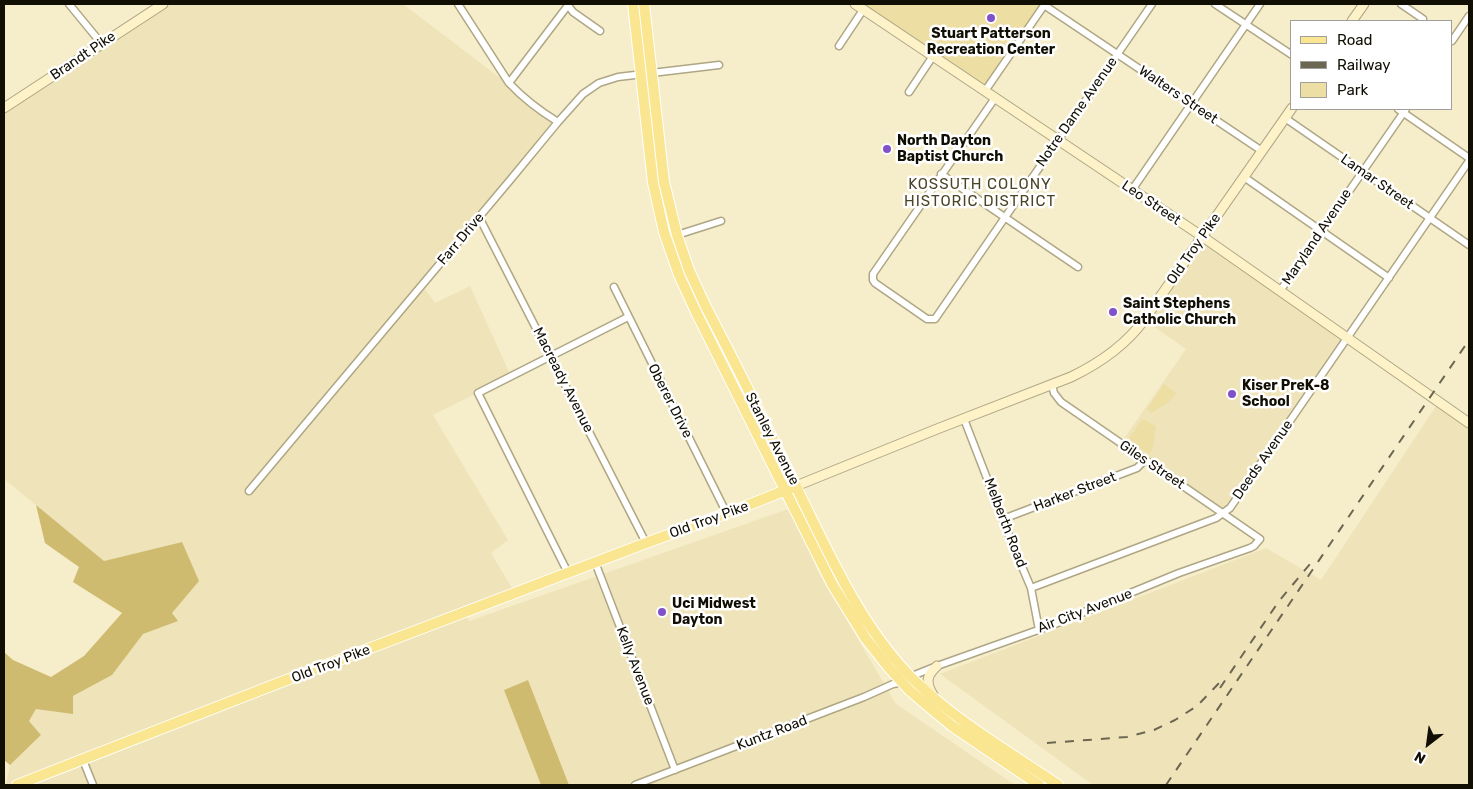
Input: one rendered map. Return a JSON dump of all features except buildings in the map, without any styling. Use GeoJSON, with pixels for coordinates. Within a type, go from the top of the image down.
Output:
{"type":"FeatureCollection","features":[{"type":"Feature","properties":{"kind":"main road","name":"Brandt Pike"},"geometry":{"type":"LineString","coordinates":[[4,108],[163,4]]}},
{"type":"Feature","properties":{"kind":"main road","name":"Stanley Avenue"},"geometry":{"type":"LineString","coordinates":[[633,4],[653,183],[664,232],[678,274],[791,488]]}},
{"type":"Feature","properties":{"kind":"main road","name":"Stanley Avenue"},"geometry":{"type":"LineString","coordinates":[[644,4],[664,182],[677,235],[689,270],[791,488],[832,584],[866,639],[889,668],[1058,785]]}},
{"type":"Feature","properties":{"kind":"main road","name":"Leo Street"},"geometry":{"type":"LineString","coordinates":[[855,4],[1203,237],[1469,423]]}},
{"type":"Feature","properties":{"kind":"main road"},"geometry":{"type":"LineString","coordinates":[[1353,20],[1364,4]]}},
{"type":"Feature","properties":{"kind":"main road","name":"Old Troy Pike"},"geometry":{"type":"LineString","coordinates":[[17,785],[568,572],[727,514],[1088,369],[1117,349],[1141,325],[1291,110]]}},
{"type":"Feature","properties":{"kind":"main road"},"geometry":{"type":"LineString","coordinates":[[936,699],[928,686],[928,679],[937,666]]}},
{"type":"Feature","properties":{"kind":"main road","name":"Stanley Avenue"},"geometry":{"type":"LineString","coordinates":[[907,679],[909,690],[952,726],[1039,785]]}},
{"type":"Feature","properties":{"kind":"street"},"geometry":{"type":"LineString","coordinates":[[68,4],[101,43]]}},
{"type":"Feature","properties":{"kind":"street"},"geometry":{"type":"LineString","coordinates":[[458,4],[509,83],[519,94],[558,122]]}},
{"type":"Feature","properties":{"kind":"street"},"geometry":{"type":"LineString","coordinates":[[509,83],[568,4],[573,12],[600,31]]}},
{"type":"Feature","properties":{"kind":"street"},"geometry":{"type":"LineString","coordinates":[[985,91],[1044,4]]}},
{"type":"Feature","properties":{"kind":"street","name":"Walters Street"},"geometry":{"type":"LineString","coordinates":[[1044,4],[1262,152]]}},
{"type":"Feature","properties":{"kind":"street","name":"Notre Dame Avenue"},"geometry":{"type":"LineString","coordinates":[[941,174],[874,271],[873,277],[875,283],[927,318],[935,318],[1152,4]]}},
{"type":"Feature","properties":{"kind":"street"},"geometry":{"type":"LineString","coordinates":[[1215,4],[1290,54]]}},
{"type":"Feature","properties":{"kind":"street"},"geometry":{"type":"LineString","coordinates":[[1132,190],[1260,4]]}},
{"type":"Feature","properties":{"kind":"street"},"geometry":{"type":"LineString","coordinates":[[1400,4],[1423,19]]}},
{"type":"Feature","properties":{"kind":"street"},"geometry":{"type":"LineString","coordinates":[[839,46],[863,10]]}},
{"type":"Feature","properties":{"kind":"street"},"geometry":{"type":"LineString","coordinates":[[1453,40],[1469,16]]}},
{"type":"Feature","properties":{"kind":"street"},"geometry":{"type":"LineString","coordinates":[[909,92],[933,56]]}},
{"type":"Feature","properties":{"kind":"street","name":"Farr Drive"},"geometry":{"type":"LineString","coordinates":[[249,491],[583,94],[599,83],[618,77],[719,65]]}},
{"type":"Feature","properties":{"kind":"street"},"geometry":{"type":"LineString","coordinates":[[995,98],[941,174],[1078,267]]}},
{"type":"Feature","properties":{"kind":"street"},"geometry":{"type":"LineString","coordinates":[[1402,110],[1469,159]]}},
{"type":"Feature","properties":{"kind":"street","name":"Maryland Avenue"},"geometry":{"type":"LineString","coordinates":[[1280,291],[1402,110]]}},
{"type":"Feature","properties":{"kind":"street","name":"Lamar Street"},"geometry":{"type":"LineString","coordinates":[[1285,118],[1469,245]]}},
{"type":"Feature","properties":{"kind":"street","name":"Deeds Avenue"},"geometry":{"type":"LineString","coordinates":[[1030,588],[1224,514],[1348,338],[1469,159]]}},
{"type":"Feature","properties":{"kind":"street"},"geometry":{"type":"LineString","coordinates":[[1244,177],[1389,278]]}},
{"type":"Feature","properties":{"kind":"street","name":"Macready Avenue"},"geometry":{"type":"LineString","coordinates":[[480,217],[646,543]]}},
{"type":"Feature","properties":{"kind":"street"},"geometry":{"type":"LineString","coordinates":[[677,235],[721,221]]}},
{"type":"Feature","properties":{"kind":"street","name":"Oberer Drive"},"geometry":{"type":"LineString","coordinates":[[614,288],[727,514]]}},
{"type":"Feature","properties":{"kind":"street"},"geometry":{"type":"LineString","coordinates":[[568,572],[478,393],[628,317]]}},
{"type":"Feature","properties":{"kind":"street","name":"Giles Street"},"geometry":{"type":"LineString","coordinates":[[1052,385],[1054,393],[1061,402],[1260,539]]}},
{"type":"Feature","properties":{"kind":"street","name":"Melberth Road"},"geometry":{"type":"LineString","coordinates":[[964,419],[1030,588],[1039,630]]}},
{"type":"Feature","properties":{"kind":"street","name":"Harker Street"},"geometry":{"type":"LineString","coordinates":[[1003,520],[1136,468],[1146,460]]}},
{"type":"Feature","properties":{"kind":"street","name":"Air City Avenue"},"geometry":{"type":"LineString","coordinates":[[907,679],[1250,548],[1260,539]]}},
{"type":"Feature","properties":{"kind":"street","name":"Kelly Avenue"},"geometry":{"type":"LineString","coordinates":[[595,562],[675,770]]}},
{"type":"Feature","properties":{"kind":"street","name":"Kuntz Road"},"geometry":{"type":"LineString","coordinates":[[635,785],[907,679]]}},
{"type":"Feature","properties":{"kind":"street"},"geometry":{"type":"LineString","coordinates":[[83,760],[93,785]]}},
{"type":"Feature","properties":{"kind":"shaded area"},"geometry":{"type":"Polygon","coordinates":[[[171,4],[403,4],[558,122],[422,285],[435,303],[470,286],[511,376],[433,415],[508,540],[491,553],[515,593],[465,613],[469,621],[794,507],[818,571],[896,704],[1015,785],[569,785],[528,680],[505,690],[541,785],[6,785],[10,765],[41,735],[29,721],[36,709],[73,696],[112,675],[142,634],[177,621],[172,613],[181,542],[104,561],[4,479],[4,111],[171,4]]]}},
{"type":"Feature","properties":{"kind":"shaded area","name":"Kiser PreK-8 School"},"geometry":{"type":"Polygon","coordinates":[[[1203,237],[1347,338],[1224,514],[1121,443],[1186,349],[1144,320],[1203,237]]]}},
{"type":"Feature","properties":{"kind":"shaded area"},"geometry":{"type":"Polygon","coordinates":[[[1436,406],[1469,429],[1469,785],[1093,785],[940,674],[1266,548],[1321,580],[1436,406]]]}},
{"type":"Feature","properties":{"kind":"shaded area"},"geometry":{"type":"Polygon","coordinates":[[[36,505],[104,561],[182,542],[199,581],[172,613],[178,621],[143,634],[112,675],[73,696],[73,714],[36,709],[29,721],[41,735],[10,765],[4,760],[4,652],[13,660],[51,677],[84,656],[122,613],[73,582],[79,567],[45,543],[36,505]]]}},
{"type":"Feature","properties":{"kind":"shaded area"},"geometry":{"type":"Polygon","coordinates":[[[528,680],[569,785],[541,785],[504,690],[528,680]]]}},
{"type":"Feature","properties":{"kind":"green space"},"geometry":{"type":"Polygon","coordinates":[[[855,4],[1045,4],[985,91],[855,4]]]}},
{"type":"Feature","properties":{"kind":"green space"},"geometry":{"type":"Polygon","coordinates":[[[1164,384],[1176,393],[1168,402],[1152,413],[1147,409],[1164,384]]]}},
{"type":"Feature","properties":{"kind":"green space"},"geometry":{"type":"Polygon","coordinates":[[[1142,419],[1156,426],[1153,448],[1149,454],[1128,440],[1142,419]]]}},
{"type":"Feature","properties":{"kind":"railway"},"geometry":{"type":"LineString","coordinates":[[1166,785],[1469,340]]}},
{"type":"Feature","properties":{"kind":"railway"},"geometry":{"type":"LineString","coordinates":[[1220,688],[1279,601],[1310,564]]}},
{"type":"Feature","properties":{"kind":"railway"},"geometry":{"type":"LineString","coordinates":[[1047,743],[1127,737],[1154,730],[1175,720],[1197,706],[1222,680]]}},
{"type":"Feature","properties":{"kind":"place","name":"Stuart Patterson Recreation Center"},"geometry":{"type":"Point","coordinates":[991,18]}},
{"type":"Feature","properties":{"kind":"place","name":"North Dayton Baptist Church"},"geometry":{"type":"Point","coordinates":[887,149]}},
{"type":"Feature","properties":{"kind":"place","name":"Saint Stephens Catholic Church"},"geometry":{"type":"Point","coordinates":[1113,312]}},
{"type":"Feature","properties":{"kind":"place","name":"Kiser PreK-8 School"},"geometry":{"type":"Point","coordinates":[1232,394]}},
{"type":"Feature","properties":{"kind":"place","name":"Uci Midwest Dayton"},"geometry":{"type":"Point","coordinates":[662,612]}},
{"type":"Feature","properties":{"kind":"district","name":"KOSSUTH COLONY HISTORIC DISTRICT"},"geometry":{"type":"Point","coordinates":[980,194]}}]}
